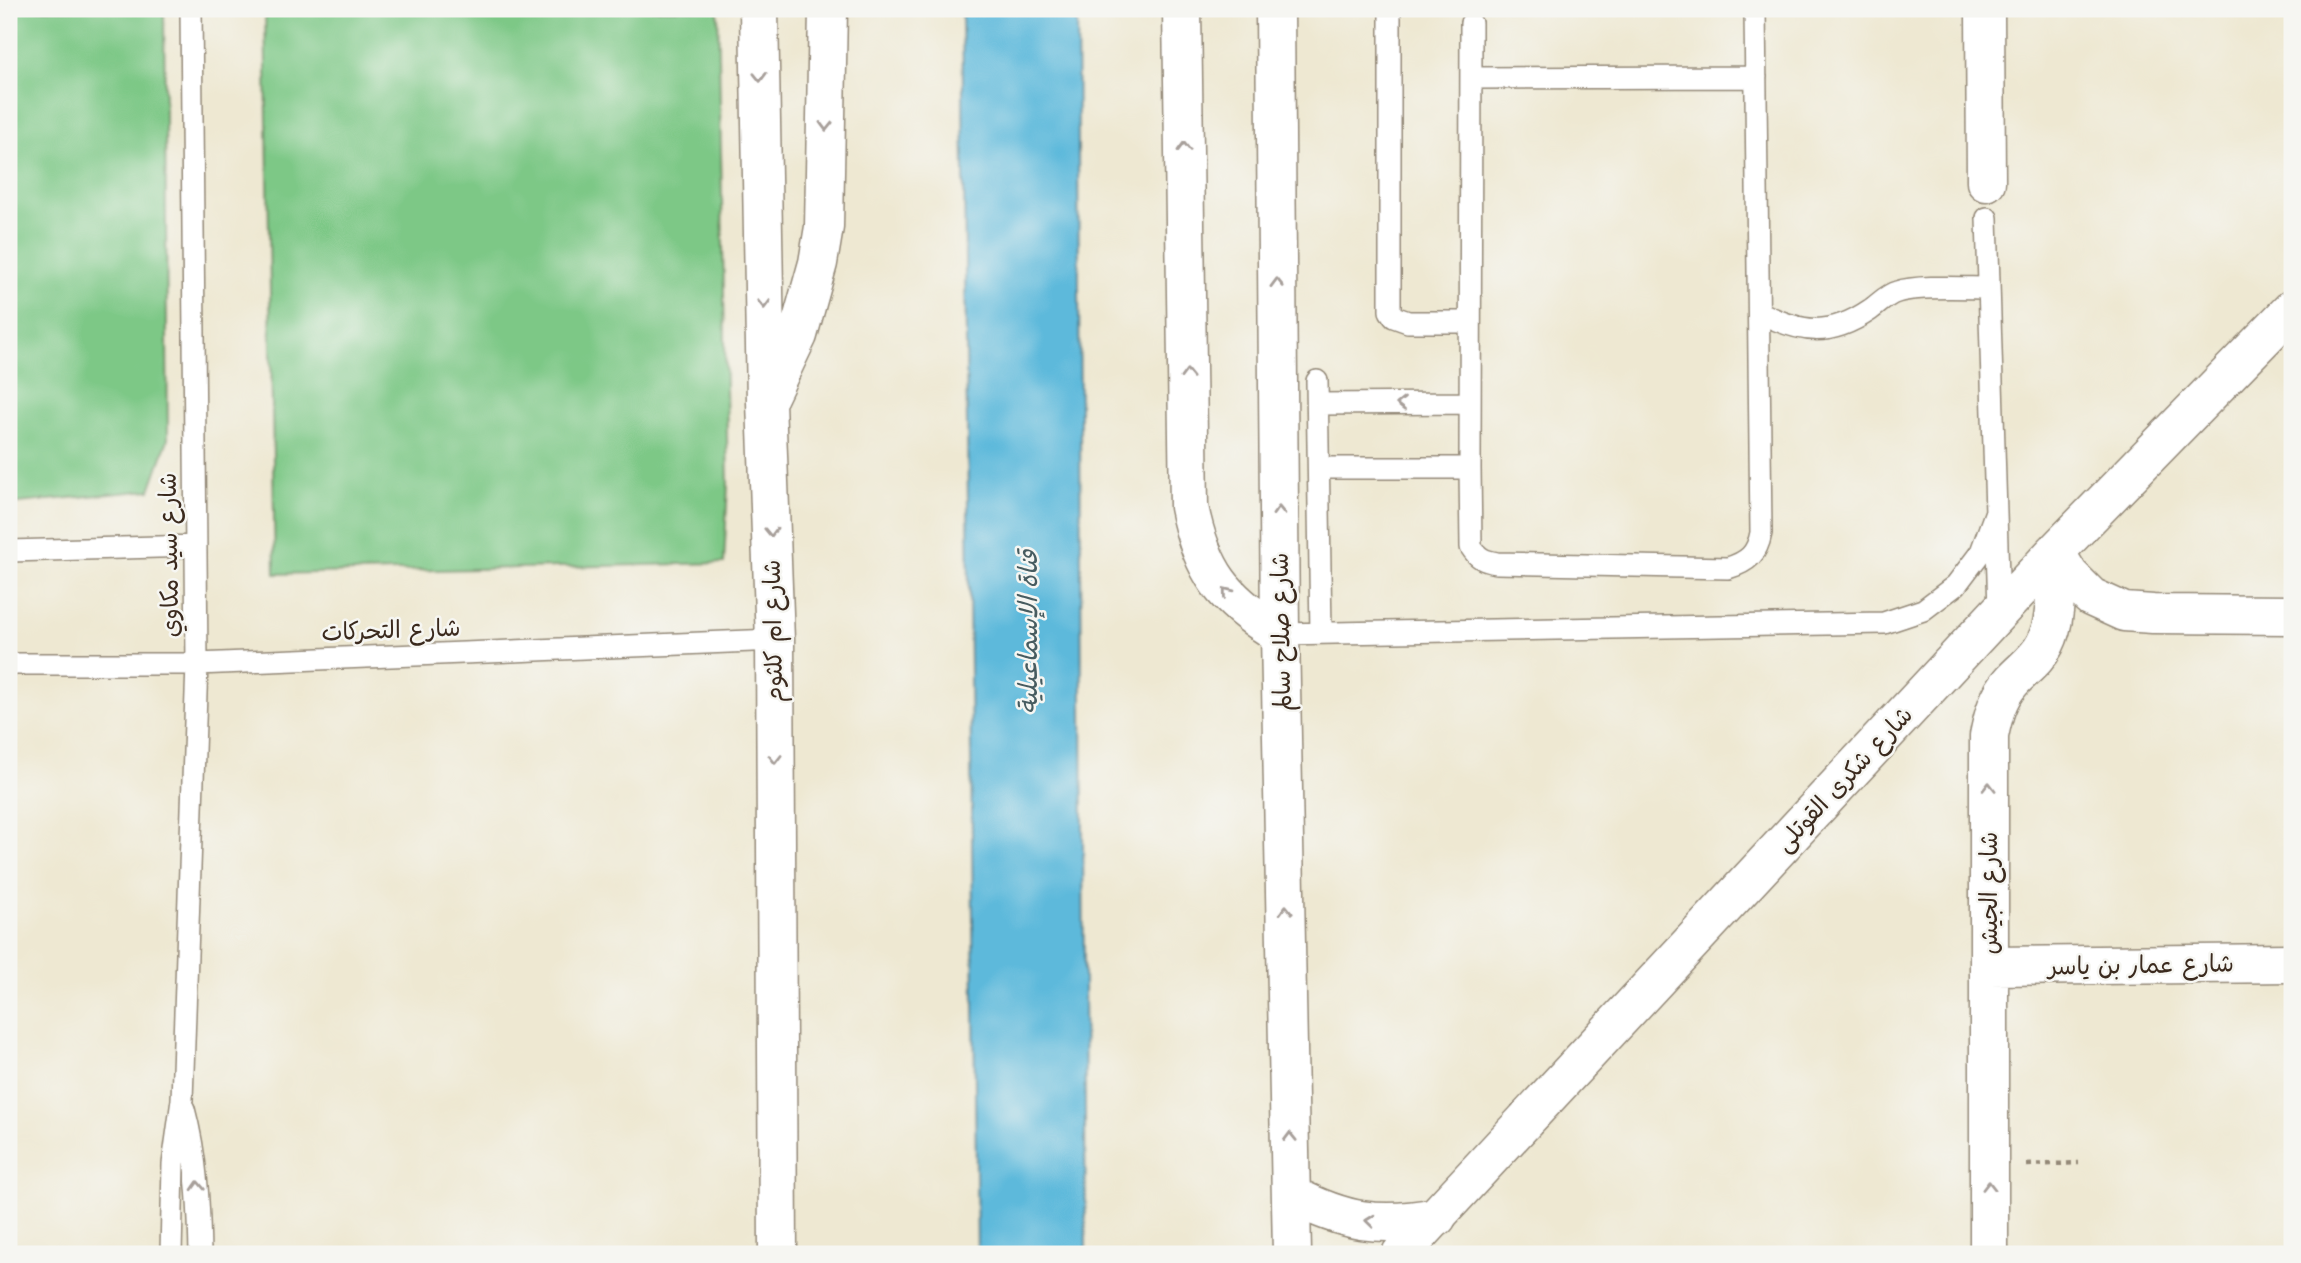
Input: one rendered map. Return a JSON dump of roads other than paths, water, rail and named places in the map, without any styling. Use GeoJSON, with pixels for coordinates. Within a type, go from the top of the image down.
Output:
{"type":"FeatureCollection","features":[{"type":"Feature","properties":{"kind":"main road","name":"شارع ام كلثوم"},"geometry":{"type":"LineString","coordinates":[[759,9],[766,402],[775,640],[778,1254]]}},
{"type":"Feature","properties":{"kind":"main road"},"geometry":{"type":"LineString","coordinates":[[766,402],[798,335],[818,263],[824,227],[828,9]]}},
{"type":"Feature","properties":{"kind":"main road"},"geometry":{"type":"LineString","coordinates":[[1182,9],[1189,507],[1196,541],[1211,572],[1232,600],[1280,634]]}},
{"type":"Feature","properties":{"kind":"main road","name":"شارع صلاح سالم"},"geometry":{"type":"LineString","coordinates":[[1275,9],[1280,634],[1292,1254]]}},
{"type":"Feature","properties":{"kind":"main road"},"geometry":{"type":"LineString","coordinates":[[1985,9],[1986,200]]}},
{"type":"Feature","properties":{"kind":"main road","name":"شارع شكرى القوتلى"},"geometry":{"type":"LineString","coordinates":[[1401,1254],[2055,552],[2292,309]]}},
{"type":"Feature","properties":{"kind":"main road"},"geometry":{"type":"LineString","coordinates":[[2055,552],[2069,575],[2091,597],[2124,612],[2292,615]]}},
{"type":"Feature","properties":{"kind":"main road","name":"شارع الجيش"},"geometry":{"type":"LineString","coordinates":[[1989,1254],[1989,736],[2000,698],[2012,681],[2037,657],[2050,632],[2053,618],[2055,552]]}},
{"type":"Feature","properties":{"kind":"main road","name":"شارع عمار بن ياسر"},"geometry":{"type":"LineString","coordinates":[[1989,966],[2292,963]]}},
{"type":"Feature","properties":{"kind":"main road"},"geometry":{"type":"LineString","coordinates":[[1292,1195],[1347,1218],[1377,1223],[1437,1217]]}},
{"type":"Feature","properties":{"kind":"lane","name":"شارع سيد مكاوي"},"geometry":{"type":"LineString","coordinates":[[171,1254],[173,1164],[182,1100],[197,664],[191,9]]}},
{"type":"Feature","properties":{"kind":"lane"},"geometry":{"type":"LineString","coordinates":[[1471,23],[1471,547],[1477,556],[1486,562],[1728,568],[1742,564],[1752,557],[1759,545],[1761,533],[1755,9]]}},
{"type":"Feature","properties":{"kind":"lane"},"geometry":{"type":"LineString","coordinates":[[1390,12],[1391,311],[1400,321],[1470,322]]}},
{"type":"Feature","properties":{"kind":"lane"},"geometry":{"type":"LineString","coordinates":[[1471,78],[1756,77]]}},
{"type":"Feature","properties":{"kind":"lane"},"geometry":{"type":"LineString","coordinates":[[1986,200],[1999,612]]}},
{"type":"Feature","properties":{"kind":"lane"},"geometry":{"type":"LineString","coordinates":[[1759,312],[1786,326],[1817,330],[1847,324],[1896,292],[1911,289],[1989,288]]}},
{"type":"Feature","properties":{"kind":"lane"},"geometry":{"type":"LineString","coordinates":[[1317,381],[1321,634]]}},
{"type":"Feature","properties":{"kind":"lane"},"geometry":{"type":"LineString","coordinates":[[1318,404],[1470,403]]}},
{"type":"Feature","properties":{"kind":"lane"},"geometry":{"type":"LineString","coordinates":[[1319,468],[1469,468]]}},
{"type":"Feature","properties":{"kind":"lane"},"geometry":{"type":"LineString","coordinates":[[1280,634],[1884,623],[1923,610],[1956,585],[1981,552],[1995,514]]}},
{"type":"Feature","properties":{"kind":"lane"},"geometry":{"type":"LineString","coordinates":[[9,551],[195,546]]}},
{"type":"Feature","properties":{"kind":"lane","name":"شارع التحركات"},"geometry":{"type":"LineString","coordinates":[[9,664],[197,664],[775,640]]}},
{"type":"Feature","properties":{"kind":"lane","name":"شارع سيد مكاوي"},"geometry":{"type":"LineString","coordinates":[[182,1100],[194,1149],[200,1254]]}},
{"type":"Feature","properties":{"kind":"water","name":"قناة الإسماعيلية"},"geometry":{"type":"Polygon","coordinates":[[[962,9],[1077,9],[1086,1254],[977,1254],[962,9]]]}}]}
